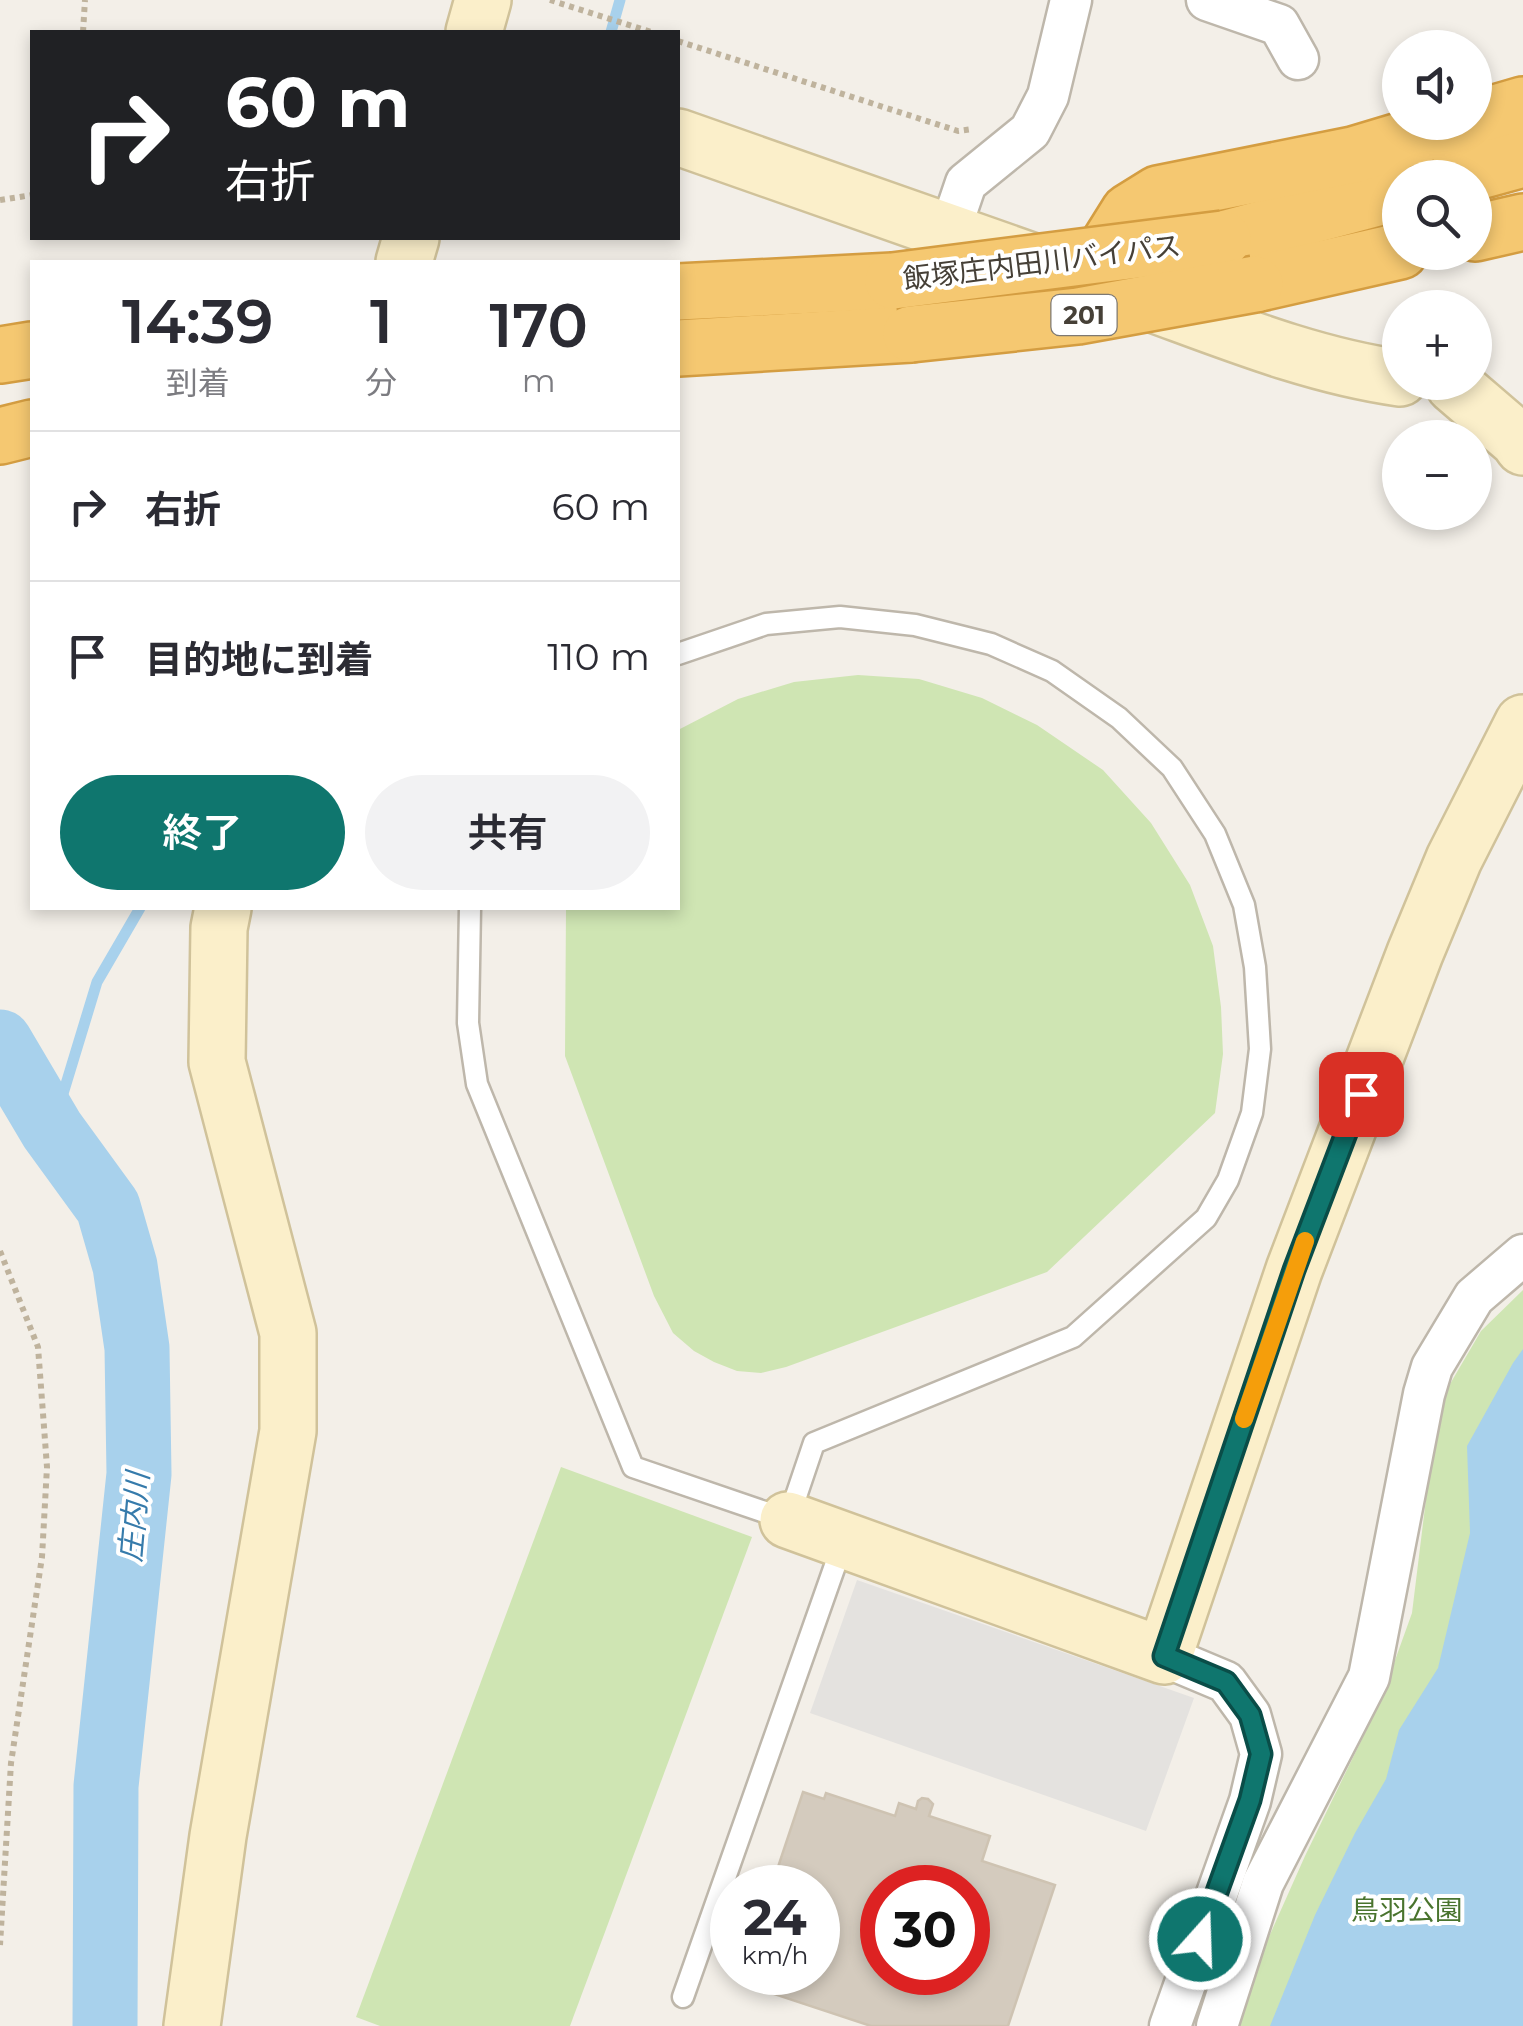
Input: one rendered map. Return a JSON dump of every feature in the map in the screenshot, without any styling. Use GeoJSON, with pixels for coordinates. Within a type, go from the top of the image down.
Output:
{"type":"FeatureCollection","features":[{"type":"Feature","properties":{"kind":"highway"},"geometry":{"type":"LineString","coordinates":[[1492,114],[1523,105]]}},
{"type":"Feature","properties":{"kind":"highway"},"geometry":{"type":"LineString","coordinates":[[1092,283],[1108,244],[1129,212],[1158,194],[1353,156],[1405,140]]}},
{"type":"Feature","properties":{"kind":"highway"},"geometry":{"type":"LineString","coordinates":[[1492,167],[1523,158]]}},
{"type":"Feature","properties":{"kind":"highway","name":"飯塚庄内田川バイパス"},"geometry":{"type":"LineString","coordinates":[[680,292],[892,281],[1222,239],[1382,197]]}},
{"type":"Feature","properties":{"kind":"highway"},"geometry":{"type":"LineString","coordinates":[[1492,229],[1523,222]]}},
{"type":"Feature","properties":{"kind":"highway","name":"飯塚庄内田川バイパス"},"geometry":{"type":"LineString","coordinates":[[680,348],[912,334],[1078,316],[1255,284],[1382,255]]}},
{"type":"Feature","properties":{"kind":"highway"},"geometry":{"type":"LineString","coordinates":[[0,320],[30,316]]}},
{"type":"Feature","properties":{"kind":"highway"},"geometry":{"type":"LineString","coordinates":[[0,354],[30,350]]}},
{"type":"Feature","properties":{"kind":"highway"},"geometry":{"type":"LineString","coordinates":[[0,407],[30,402]]}},
{"type":"Feature","properties":{"kind":"highway"},"geometry":{"type":"LineString","coordinates":[[0,436],[30,428]]}},
{"type":"Feature","properties":{"kind":"street"},"geometry":{"type":"LineString","coordinates":[[475,30],[483,0]]}},
{"type":"Feature","properties":{"kind":"street"},"geometry":{"type":"LineString","coordinates":[[949,233],[966,184],[1030,131],[1039,114],[1048,96],[1071,0]]}},
{"type":"Feature","properties":{"kind":"street"},"geometry":{"type":"LineString","coordinates":[[1206,0],[1279,24],[1298,59]]}},
{"type":"Feature","properties":{"kind":"street"},"geometry":{"type":"LineString","coordinates":[[680,138],[1297,354],[1382,375]]}},
{"type":"Feature","properties":{"kind":"street"},"geometry":{"type":"LineString","coordinates":[[1492,388],[1523,390]]}},
{"type":"Feature","properties":{"kind":"street"},"geometry":{"type":"LineString","coordinates":[[1465,400],[1523,447]]}},
{"type":"Feature","properties":{"kind":"street"},"geometry":{"type":"LineString","coordinates":[[1164,1656],[1294,1270],[1415,953],[1454,859],[1523,723]]}},
{"type":"Feature","properties":{"kind":"street"},"geometry":{"type":"LineString","coordinates":[[192,2026],[218,1836],[288,1431],[288,1334],[217,1062],[223,910]]}},
{"type":"Feature","properties":{"kind":"street"},"geometry":{"type":"LineString","coordinates":[[1217,2026],[1262,1883],[1368,1678],[1432,1368],[1474,1297],[1523,1255]]}},
{"type":"Feature","properties":{"kind":"street"},"geometry":{"type":"LineString","coordinates":[[788,1520],[1226,1682],[1250,1715],[1261,1754],[1250,1800],[1170,2026]]}},
{"type":"Feature","properties":{"kind":"lane"},"geometry":{"type":"LineString","coordinates":[[470,910],[468,1023],[477,1084],[633,1466],[788,1520],[814,1443],[1073,1338],[1206,1218],[1228,1180],[1252,1113],[1260,1048],[1255,968],[1244,906],[1214,834],[1172,768],[1119,718],[1052,672],[991,644],[916,625],[840,617],[766,624],[680,653]]}},
{"type":"Feature","properties":{"kind":"lane"},"geometry":{"type":"LineString","coordinates":[[683,1997],[844,1541]]}},
{"type":"Feature","properties":{"kind":"path"},"geometry":{"type":"LineString","coordinates":[[83,30],[85,0]]}},
{"type":"Feature","properties":{"kind":"path"},"geometry":{"type":"LineString","coordinates":[[550,0],[645,30]]}},
{"type":"Feature","properties":{"kind":"path"},"geometry":{"type":"LineString","coordinates":[[680,42],[958,131],[988,126]]}},
{"type":"Feature","properties":{"kind":"path"},"geometry":{"type":"LineString","coordinates":[[0,200],[30,196]]}},
{"type":"Feature","properties":{"kind":"path"},"geometry":{"type":"LineString","coordinates":[[0,1251],[38,1347],[48,1467],[42,1557],[11,1762],[0,1946]]}},
{"type":"Feature","properties":{"kind":"path"},"geometry":{"type":"LineString","coordinates":[[0,1762],[11,1762]]}},
{"type":"Feature","properties":{"kind":"green space"},"geometry":{"type":"Polygon","coordinates":[[[858,675],[919,679],[982,698],[1037,725],[1103,770],[1151,823],[1190,885],[1213,946],[1223,1054],[1215,1113],[1047,1272],[761,1373],[737,1371],[694,1351],[673,1333],[654,1296],[565,1056],[566,910],[680,910],[680,729],[738,699],[794,682],[858,675]]]}},
{"type":"Feature","properties":{"kind":"green space","name":"鳥羽公園"},"geometry":{"type":"Polygon","coordinates":[[[1523,1290],[1523,2026],[1237,2026],[1260,1957],[1380,1702],[1412,1613],[1443,1396],[1481,1331],[1523,1290]]]}},
{"type":"Feature","properties":{"kind":"green space"},"geometry":{"type":"Polygon","coordinates":[[[561,1467],[752,1537],[570,2026],[380,2026],[356,2017],[561,1467]]]}},
{"type":"Feature","properties":{"kind":"shaded area"},"geometry":{"type":"Polygon","coordinates":[[[857,1580],[1194,1698],[1146,1831],[810,1713],[857,1580]]]}},
{"type":"Feature","properties":{"kind":"water","name":"鳥羽公園"},"geometry":{"type":"Polygon","coordinates":[[[1523,1349],[1523,2026],[1270,2026],[1315,1915],[1386,1779],[1399,1730],[1438,1668],[1470,1533],[1467,1446],[1523,1349]]]}},
{"type":"Feature","properties":{"kind":"building"},"geometry":{"type":"Polygon","coordinates":[[[803,1792],[824,1799],[826,1793],[895,1816],[899,1803],[916,1809],[918,1801],[928,1799],[933,1804],[929,1816],[990,1836],[982,1861],[1055,1885],[1008,2026],[871,2026],[777,1995],[840,1995],[840,1865],[779,1865],[803,1792]]]}},
{"type":"Feature","properties":{"kind":"waterway"},"geometry":{"type":"LineString","coordinates":[[612,30],[620,0]]}},
{"type":"Feature","properties":{"kind":"waterway"},"geometry":{"type":"LineString","coordinates":[[52,1130],[97,982],[139,910]]}},
{"type":"Feature","properties":{"kind":"waterway","name":"庄内川"},"geometry":{"type":"LineString","coordinates":[[0,1042],[52,1130],[108,1207],[125,1266],[137,1348],[139,1474],[106,1786],[105,2026]]}},
{"type":"Feature","properties":{"kind":"slow traffic"},"geometry":{"type":"LineString","coordinates":[[1244,1419],[1305,1241]]}},
{"type":"Feature","properties":{"kind":"route"},"geometry":{"type":"LineString","coordinates":[[1200,1939],[1250,1800],[1261,1754],[1250,1715],[1226,1682],[1164,1656],[1294,1270],[1361,1094]]}}]}
